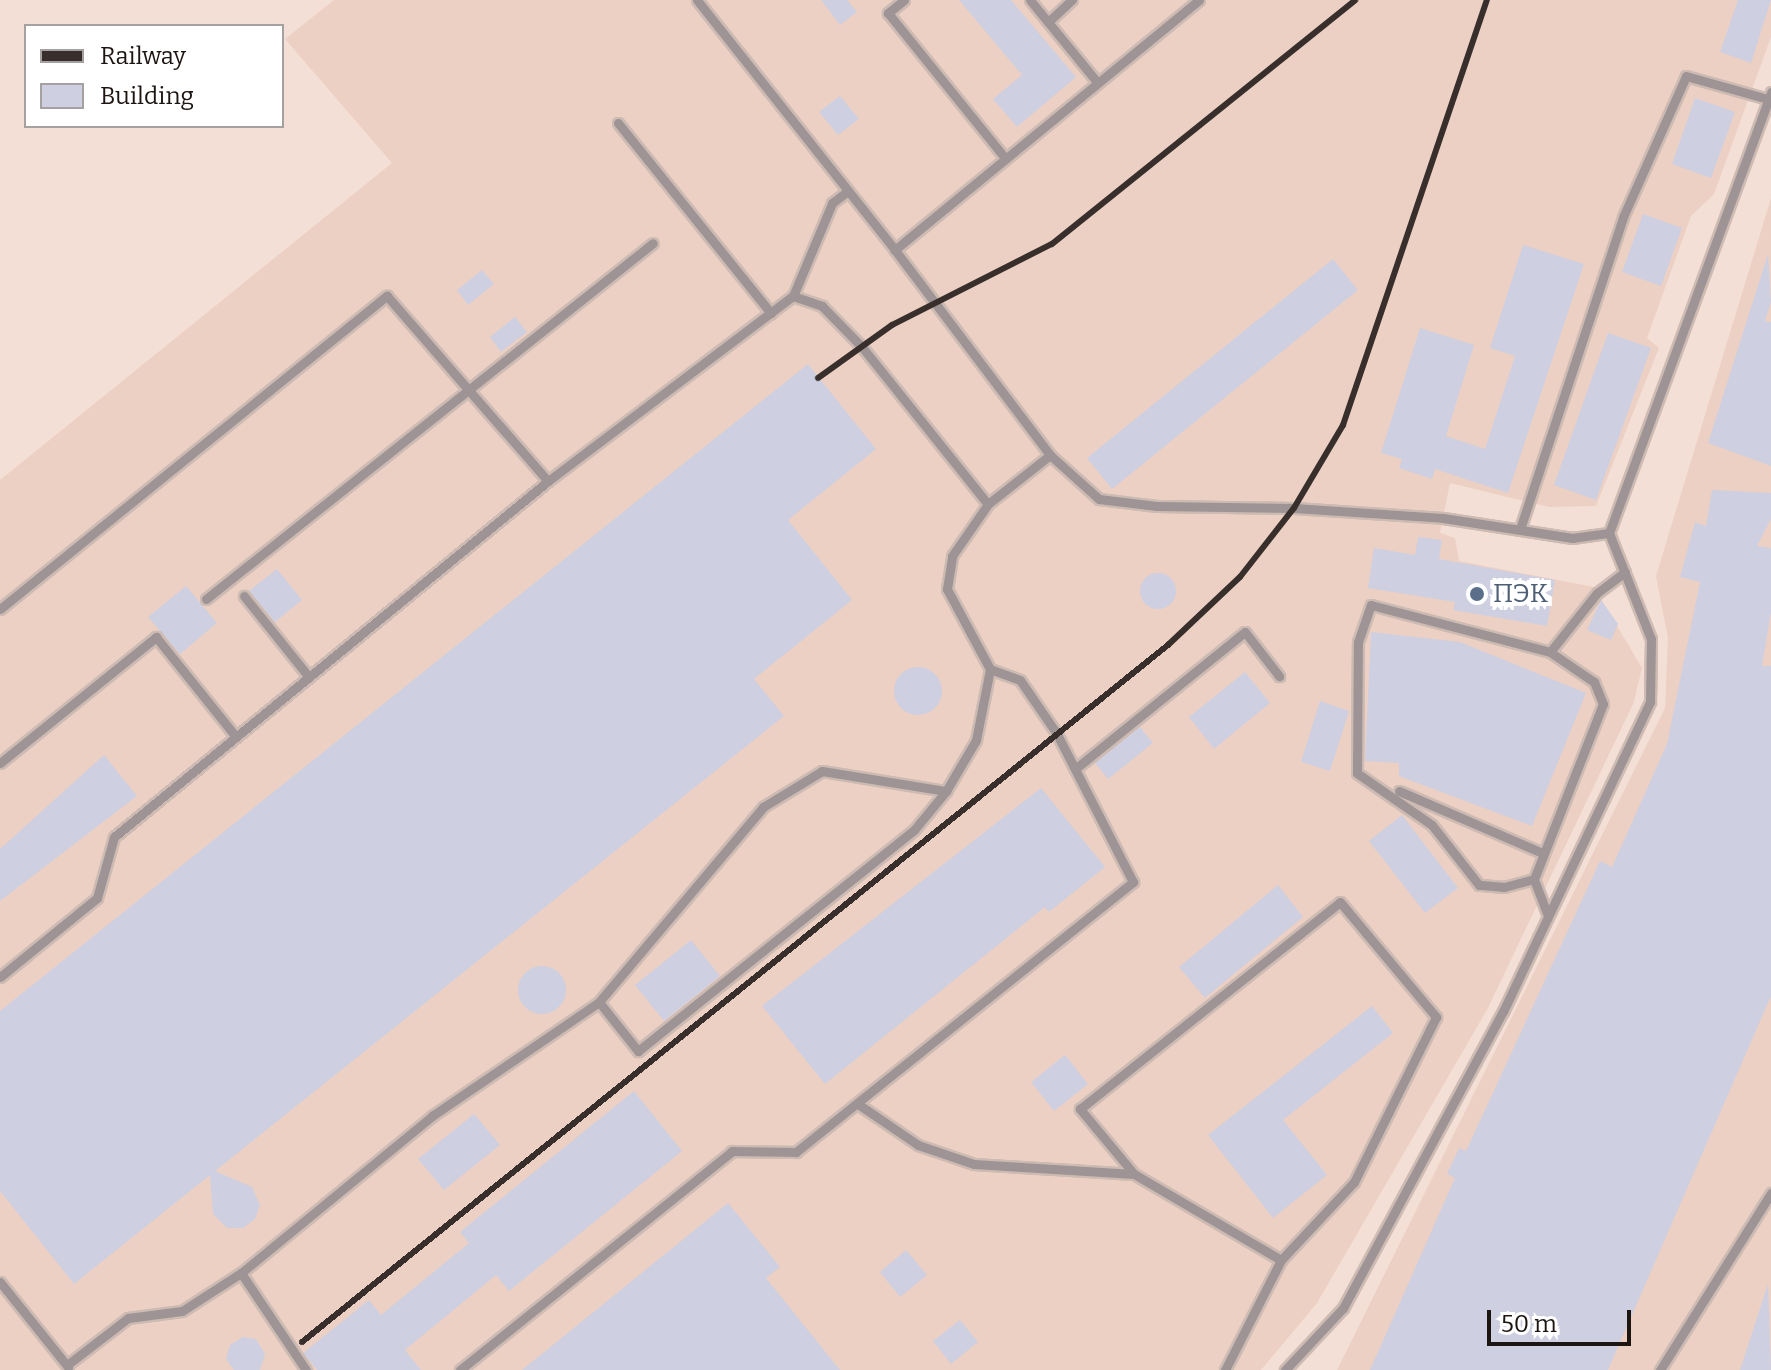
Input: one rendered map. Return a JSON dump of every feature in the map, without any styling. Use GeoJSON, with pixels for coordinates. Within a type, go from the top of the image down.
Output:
{"type":"FeatureCollection","features":[{"type":"Feature","properties":{"kind":"lane"},"geometry":{"type":"LineString","coordinates":[[697,0],[895,250],[1050,455],[1099,499],[1157,506],[1294,508],[1521,526],[1572,538],[1609,533]]}},
{"type":"Feature","properties":{"kind":"lane"},"geometry":{"type":"LineString","coordinates":[[904,0],[888,13],[1005,158]]}},
{"type":"Feature","properties":{"kind":"lane"},"geometry":{"type":"LineString","coordinates":[[1030,0],[1097,82]]}},
{"type":"Feature","properties":{"kind":"lane"},"geometry":{"type":"LineString","coordinates":[[1048,22],[1072,0]]}},
{"type":"Feature","properties":{"kind":"lane"},"geometry":{"type":"LineString","coordinates":[[895,250],[1199,0]]}},
{"type":"Feature","properties":{"kind":"lane"},"geometry":{"type":"LineString","coordinates":[[1285,1370],[1343,1308],[1503,1011],[1650,702],[1651,639],[1609,533],[1770,96],[1686,76],[1623,217],[1521,526]]}},
{"type":"Feature","properties":{"kind":"lane"},"geometry":{"type":"LineString","coordinates":[[618,123],[771,313]]}},
{"type":"Feature","properties":{"kind":"lane"},"geometry":{"type":"LineString","coordinates":[[0,977],[97,898],[114,837],[548,481],[793,296],[832,203],[848,191]]}},
{"type":"Feature","properties":{"kind":"lane"},"geometry":{"type":"LineString","coordinates":[[206,599],[653,243]]}},
{"type":"Feature","properties":{"kind":"lane"},"geometry":{"type":"LineString","coordinates":[[0,609],[387,296],[464,391],[548,481]]}},
{"type":"Feature","properties":{"kind":"lane"},"geometry":{"type":"LineString","coordinates":[[793,296],[822,306],[862,347],[988,504]]}},
{"type":"Feature","properties":{"kind":"lane"},"geometry":{"type":"LineString","coordinates":[[599,1002],[638,1051],[914,830],[946,791],[976,740],[990,669],[947,589],[952,556],[988,504],[1050,455]]}},
{"type":"Feature","properties":{"kind":"lane"},"geometry":{"type":"LineString","coordinates":[[1550,652],[1597,593],[1625,572]]}},
{"type":"Feature","properties":{"kind":"lane"},"geometry":{"type":"LineString","coordinates":[[244,596],[309,677]]}},
{"type":"Feature","properties":{"kind":"lane"},"geometry":{"type":"LineString","coordinates":[[1534,879],[1504,887],[1479,885],[1432,825],[1357,773],[1358,642],[1371,605],[1550,652],[1594,682],[1603,704],[1534,879],[1548,916]]}},
{"type":"Feature","properties":{"kind":"lane"},"geometry":{"type":"LineString","coordinates":[[1075,769],[1245,632],[1279,676]]}},
{"type":"Feature","properties":{"kind":"lane"},"geometry":{"type":"LineString","coordinates":[[0,763],[156,637],[236,737]]}},
{"type":"Feature","properties":{"kind":"lane"},"geometry":{"type":"LineString","coordinates":[[460,1370],[732,1151],[796,1152],[1133,882],[1075,769],[1020,680],[990,669]]}},
{"type":"Feature","properties":{"kind":"lane"},"geometry":{"type":"LineString","coordinates":[[0,1282],[68,1368],[128,1318],[182,1311],[241,1273],[432,1116],[599,1002],[763,807],[822,771],[946,791]]}},
{"type":"Feature","properties":{"kind":"lane"},"geometry":{"type":"LineString","coordinates":[[1399,791],[1542,853]]}},
{"type":"Feature","properties":{"kind":"lane"},"geometry":{"type":"LineString","coordinates":[[1225,1370],[1281,1260],[1354,1182],[1436,1017],[1340,902],[1080,1109],[1134,1174],[1281,1260]]}},
{"type":"Feature","properties":{"kind":"lane"},"geometry":{"type":"LineString","coordinates":[[858,1104],[918,1145],[974,1164],[1134,1174]]}},
{"type":"Feature","properties":{"kind":"lane"},"geometry":{"type":"LineString","coordinates":[[1660,1370],[1771,1193]]}},
{"type":"Feature","properties":{"kind":"lane"},"geometry":{"type":"LineString","coordinates":[[241,1273],[306,1370]]}},
{"type":"Feature","properties":{"kind":"shaded area"},"geometry":{"type":"Polygon","coordinates":[[[334,0],[1771,0],[1771,37],[1714,194],[1691,216],[1647,338],[1659,348],[1596,506],[1549,507],[1450,483],[1440,533],[1455,538],[1459,561],[1594,587],[1642,668],[1634,702],[1488,1008],[1317,1303],[1261,1370],[0,1370],[0,480],[392,163],[285,39],[334,0]]]}},
{"type":"Feature","properties":{"kind":"shaded area"},"geometry":{"type":"Polygon","coordinates":[[[1771,198],[1771,1370],[1337,1370],[1665,708],[1668,638],[1656,576],[1771,198]]]}},
{"type":"Feature","properties":{"kind":"building"},"geometry":{"type":"Polygon","coordinates":[[[821,0],[847,0],[857,12],[840,25],[821,0]]]}},
{"type":"Feature","properties":{"kind":"building"},"geometry":{"type":"Polygon","coordinates":[[[959,0],[1011,0],[1076,77],[1017,127],[993,99],[1022,75],[959,0]]]}},
{"type":"Feature","properties":{"kind":"building"},"geometry":{"type":"Polygon","coordinates":[[[1738,0],[1771,0],[1751,63],[1720,52],[1738,0]]]}},
{"type":"Feature","properties":{"kind":"building"},"geometry":{"type":"Polygon","coordinates":[[[840,96],[859,119],[838,135],[819,112],[840,96]]]}},
{"type":"Feature","properties":{"kind":"building"},"geometry":{"type":"Polygon","coordinates":[[[1695,98],[1735,112],[1711,178],[1672,164],[1695,98]]]}},
{"type":"Feature","properties":{"kind":"building"},"geometry":{"type":"Polygon","coordinates":[[[1643,214],[1682,228],[1661,286],[1622,272],[1643,214]]]}},
{"type":"Feature","properties":{"kind":"building"},"geometry":{"type":"Polygon","coordinates":[[[1523,245],[1584,264],[1508,493],[1435,469],[1432,479],[1399,468],[1402,459],[1381,453],[1420,328],[1474,345],[1446,436],[1485,449],[1515,356],[1490,348],[1523,245]]]}},
{"type":"Feature","properties":{"kind":"building"},"geometry":{"type":"Polygon","coordinates":[[[1768,254],[1771,302],[1765,321],[1771,322],[1771,466],[1708,443],[1768,254]]]}},
{"type":"Feature","properties":{"kind":"building"},"geometry":{"type":"Polygon","coordinates":[[[1333,259],[1358,290],[1112,489],[1087,458],[1333,259]]]}},
{"type":"Feature","properties":{"kind":"building"},"geometry":{"type":"Polygon","coordinates":[[[482,270],[494,284],[468,305],[457,290],[482,270]]]}},
{"type":"Feature","properties":{"kind":"building"},"geometry":{"type":"Polygon","coordinates":[[[515,317],[527,332],[501,352],[490,337],[515,317]]]}},
{"type":"Feature","properties":{"kind":"building"},"geometry":{"type":"Polygon","coordinates":[[[1608,333],[1651,348],[1596,500],[1554,485],[1608,333]]]}},
{"type":"Feature","properties":{"kind":"building"},"geometry":{"type":"Polygon","coordinates":[[[808,364],[876,449],[788,520],[852,600],[754,679],[784,716],[215,1171],[252,1187],[260,1205],[255,1219],[243,1228],[227,1228],[213,1214],[210,1175],[74,1284],[0,1191],[0,1011],[808,364]]]}},
{"type":"Feature","properties":{"kind":"building"},"geometry":{"type":"Polygon","coordinates":[[[1712,490],[1771,493],[1771,519],[1757,546],[1771,548],[1771,612],[1762,666],[1771,666],[1771,996],[1608,1370],[1370,1370],[1455,1178],[1447,1174],[1459,1148],[1466,1151],[1600,861],[1612,867],[1667,744],[1700,582],[1680,577],[1695,522],[1706,526],[1712,490]]]}},
{"type":"Feature","properties":{"kind":"building"},"geometry":{"type":"Polygon","coordinates":[[[1418,537],[1442,540],[1439,559],[1555,580],[1547,626],[1453,610],[1455,602],[1368,588],[1374,548],[1415,555],[1418,537]]]}},
{"type":"Feature","properties":{"kind":"building"},"geometry":{"type":"Polygon","coordinates":[[[277,569],[302,600],[275,622],[249,591],[277,569]]]}},
{"type":"Feature","properties":{"kind":"building"},"geometry":{"type":"Polygon","coordinates":[[[1158,573],[1171,578],[1176,591],[1171,604],[1158,609],[1145,604],[1140,591],[1145,578],[1158,573]]]}},
{"type":"Feature","properties":{"kind":"building"},"geometry":{"type":"Polygon","coordinates":[[[186,586],[217,623],[180,654],[148,617],[186,586]]]}},
{"type":"Feature","properties":{"kind":"building"},"geometry":{"type":"Polygon","coordinates":[[[1601,600],[1618,624],[1611,640],[1587,630],[1601,600]]]}},
{"type":"Feature","properties":{"kind":"building"},"geometry":{"type":"Polygon","coordinates":[[[1371,632],[1460,642],[1586,693],[1532,826],[1399,776],[1399,763],[1365,761],[1371,632]]]}},
{"type":"Feature","properties":{"kind":"building"},"geometry":{"type":"Polygon","coordinates":[[[918,667],[935,674],[942,691],[935,708],[918,715],[901,708],[894,691],[901,674],[918,667]]]}},
{"type":"Feature","properties":{"kind":"building"},"geometry":{"type":"Polygon","coordinates":[[[1245,672],[1270,703],[1214,749],[1189,717],[1245,672]]]}},
{"type":"Feature","properties":{"kind":"building"},"geometry":{"type":"Polygon","coordinates":[[[1320,701],[1349,711],[1330,771],[1301,762],[1320,701]]]}},
{"type":"Feature","properties":{"kind":"building"},"geometry":{"type":"Polygon","coordinates":[[[1140,727],[1153,743],[1108,779],[1095,763],[1140,727]]]}},
{"type":"Feature","properties":{"kind":"building"},"geometry":{"type":"Polygon","coordinates":[[[104,755],[137,796],[0,901],[0,849],[104,755]]]}},
{"type":"Feature","properties":{"kind":"building"},"geometry":{"type":"Polygon","coordinates":[[[1041,788],[1105,867],[1049,912],[1045,907],[825,1084],[762,1006],[1041,788]]]}},
{"type":"Feature","properties":{"kind":"building"},"geometry":{"type":"Polygon","coordinates":[[[1402,815],[1458,888],[1425,913],[1369,841],[1402,815]]]}},
{"type":"Feature","properties":{"kind":"building"},"geometry":{"type":"Polygon","coordinates":[[[1278,885],[1303,917],[1205,998],[1179,967],[1278,885]]]}},
{"type":"Feature","properties":{"kind":"building"},"geometry":{"type":"Polygon","coordinates":[[[691,940],[720,976],[664,1021],[635,985],[691,940]]]}},
{"type":"Feature","properties":{"kind":"building"},"geometry":{"type":"Polygon","coordinates":[[[542,966],[559,973],[566,990],[559,1007],[542,1014],[525,1007],[518,990],[525,973],[542,966]]]}},
{"type":"Feature","properties":{"kind":"building"},"geometry":{"type":"Polygon","coordinates":[[[1372,1006],[1393,1033],[1283,1120],[1327,1175],[1273,1218],[1208,1135],[1372,1006]]]}},
{"type":"Feature","properties":{"kind":"building"},"geometry":{"type":"Polygon","coordinates":[[[1065,1055],[1088,1084],[1054,1111],[1031,1082],[1065,1055]]]}},
{"type":"Feature","properties":{"kind":"building"},"geometry":{"type":"Polygon","coordinates":[[[634,1091],[682,1151],[509,1291],[496,1275],[405,1350],[421,1370],[317,1370],[303,1353],[369,1300],[381,1315],[469,1243],[460,1232],[634,1091]]]}},
{"type":"Feature","properties":{"kind":"building"},"geometry":{"type":"Polygon","coordinates":[[[474,1114],[500,1145],[444,1190],[418,1159],[474,1114]]]}},
{"type":"Feature","properties":{"kind":"building"},"geometry":{"type":"Polygon","coordinates":[[[728,1203],[780,1267],[766,1278],[840,1370],[522,1370],[728,1203]]]}},
{"type":"Feature","properties":{"kind":"building"},"geometry":{"type":"Polygon","coordinates":[[[906,1250],[927,1275],[900,1297],[880,1272],[906,1250]]]}},
{"type":"Feature","properties":{"kind":"building"},"geometry":{"type":"Polygon","coordinates":[[[1768,1284],[1771,1370],[1740,1370],[1768,1284]]]}},
{"type":"Feature","properties":{"kind":"building"},"geometry":{"type":"Polygon","coordinates":[[[960,1320],[978,1342],[951,1364],[933,1341],[960,1320]]]}},
{"type":"Feature","properties":{"kind":"building"},"geometry":{"type":"Polygon","coordinates":[[[243,1337],[256,1339],[265,1354],[260,1370],[234,1370],[226,1359],[230,1345],[243,1337]]]}},
{"type":"Feature","properties":{"kind":"railway"},"geometry":{"type":"LineString","coordinates":[[818,378],[892,325],[1052,244],[1355,0]]}},
{"type":"Feature","properties":{"kind":"railway"},"geometry":{"type":"LineString","coordinates":[[302,1342],[1168,645],[1240,577],[1294,508],[1343,425],[1487,0]]}},
{"type":"Feature","properties":{"kind":"place","name":"ПЭК"},"geometry":{"type":"Point","coordinates":[1477,594]}}]}
